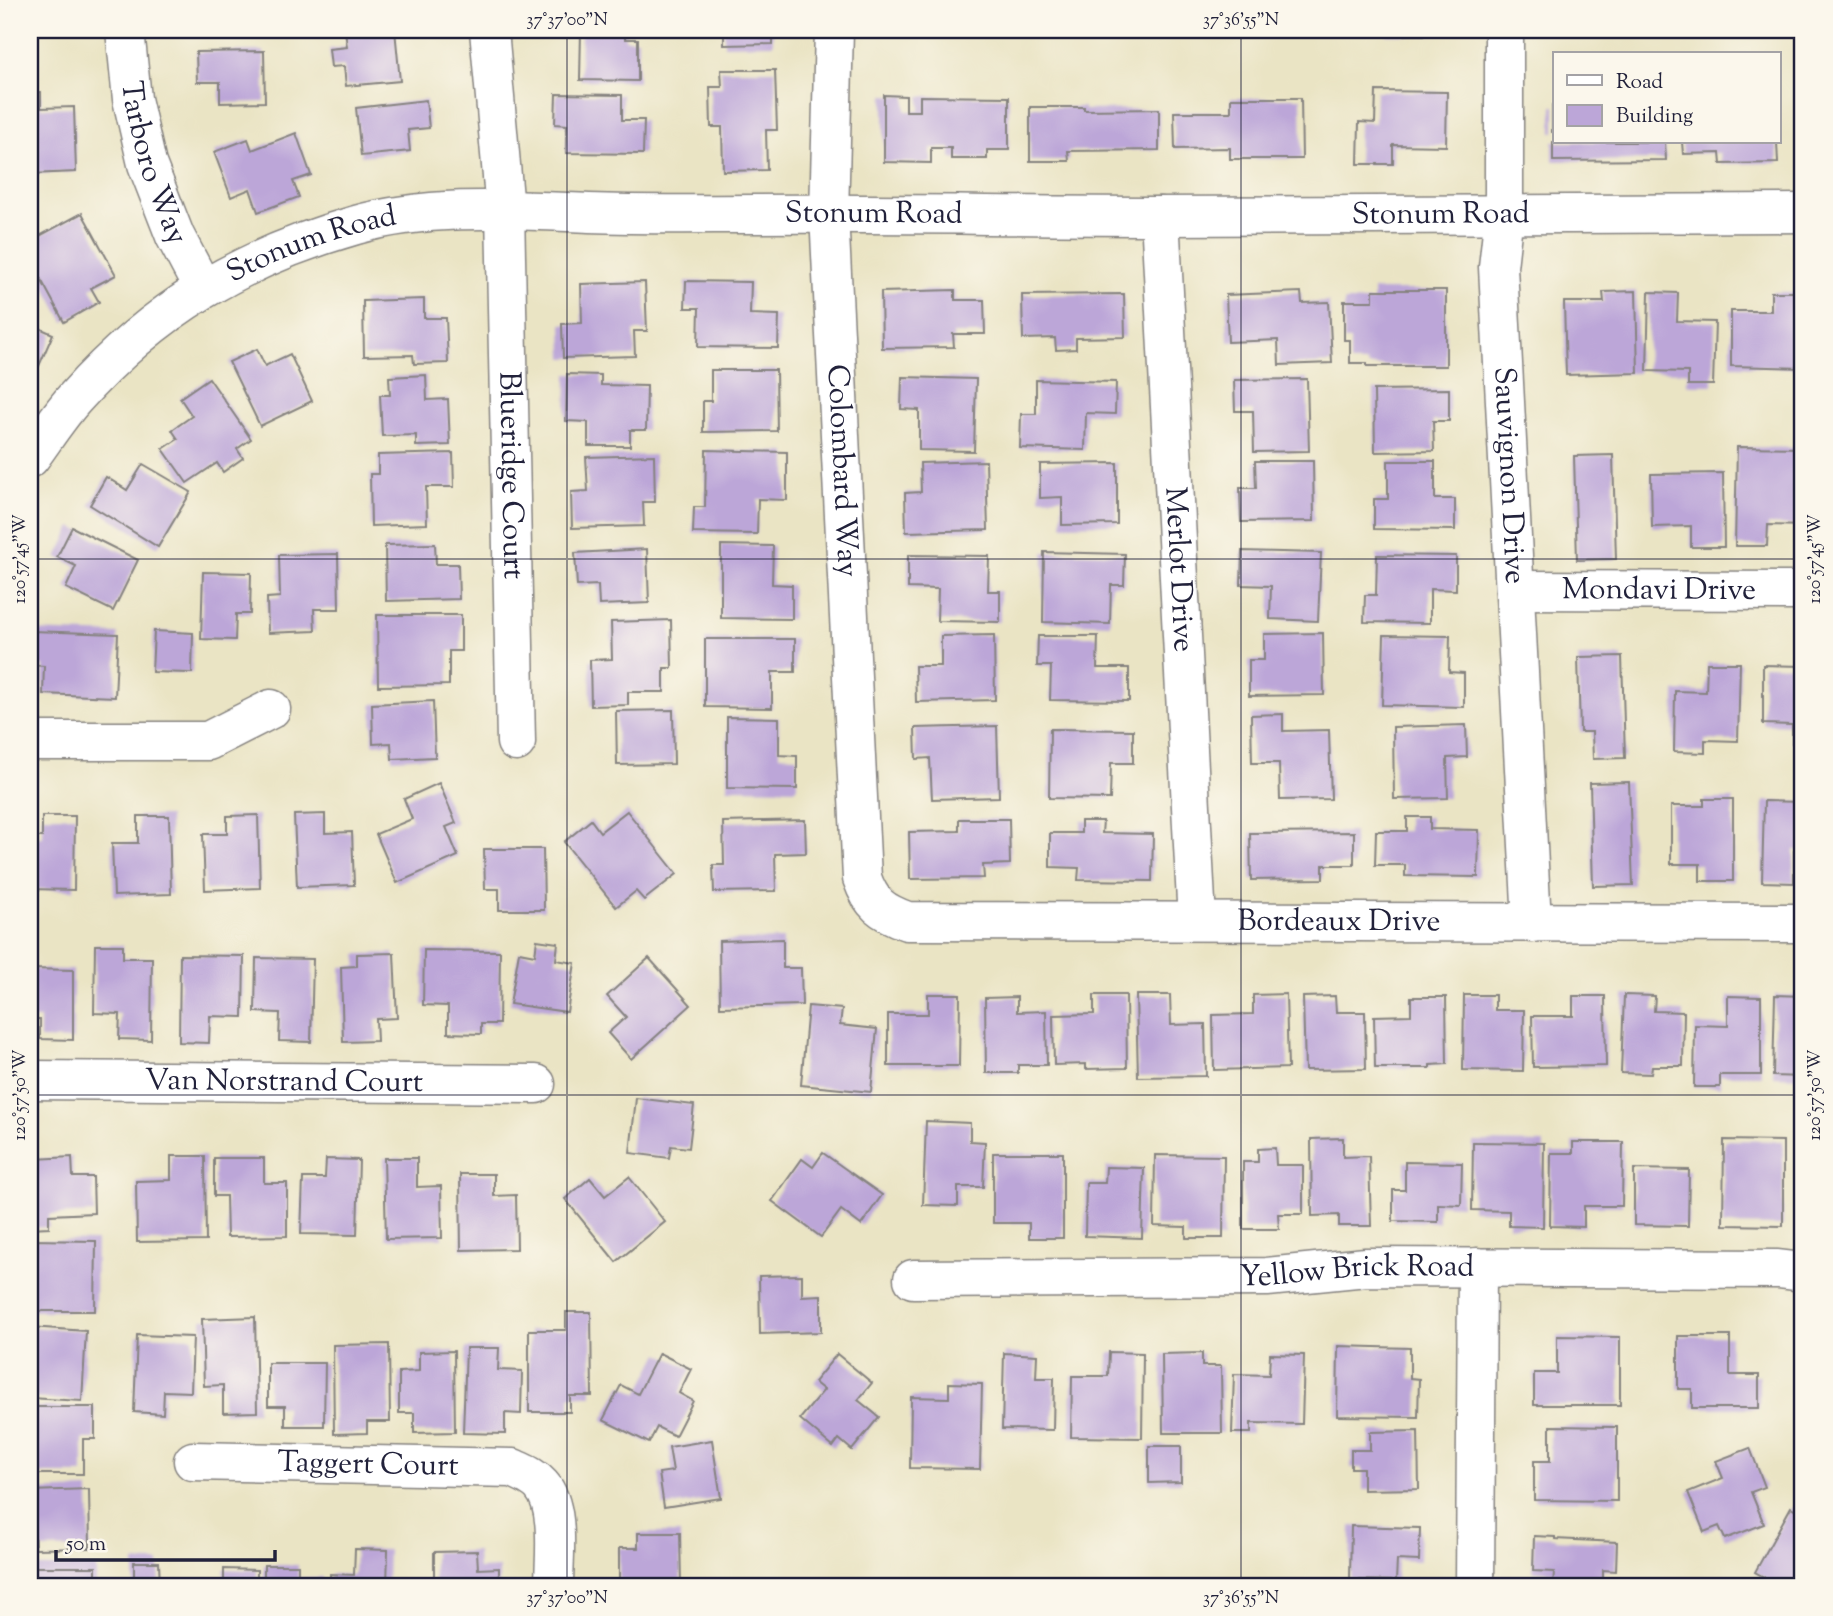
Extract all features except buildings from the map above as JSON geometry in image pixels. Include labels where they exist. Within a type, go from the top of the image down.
[{"type":"street","name":"Tarboro Way","points":[[125,30],[132,99],[147,164],[175,236],[203,289]]},
{"type":"street","name":"Blueridge Court","points":[[489,30],[506,210],[516,742]]},
{"type":"street","name":"Colombard Way","points":[[834,30],[829,214],[862,878],[877,907]]},
{"type":"street","name":"Sauvignon Drive","points":[[1504,30],[1504,213],[1498,267],[1532,923]]},
{"type":"street","name":"Stonum Road","points":[[30,458],[71,403],[109,362],[152,324],[203,289],[247,265],[300,243],[363,223],[418,214],[465,210],[648,215],[1160,216],[1803,212]]},
{"type":"street","name":"Merlot Drive","points":[[1160,216],[1197,921]]},
{"type":"street","name":"Mondavi Drive","points":[[1515,590],[1803,591]]},
{"type":"street","points":[[30,741],[208,741],[271,709]]},
{"type":"street","name":"Bordeaux Drive","points":[[877,907],[889,915],[907,921],[1803,923]]},
{"type":"street","name":"Van Norstrand Court","points":[[30,1080],[536,1084]]},
{"type":"street","name":"Yellow Brick Road","points":[[913,1279],[1266,1277],[1366,1267],[1778,1269],[1803,1272]]},
{"type":"street","points":[[1475,1586],[1477,1267]]},
{"type":"street","name":"Taggert Court","points":[[193,1461],[513,1468],[540,1483],[554,1512],[554,1586]]}]
